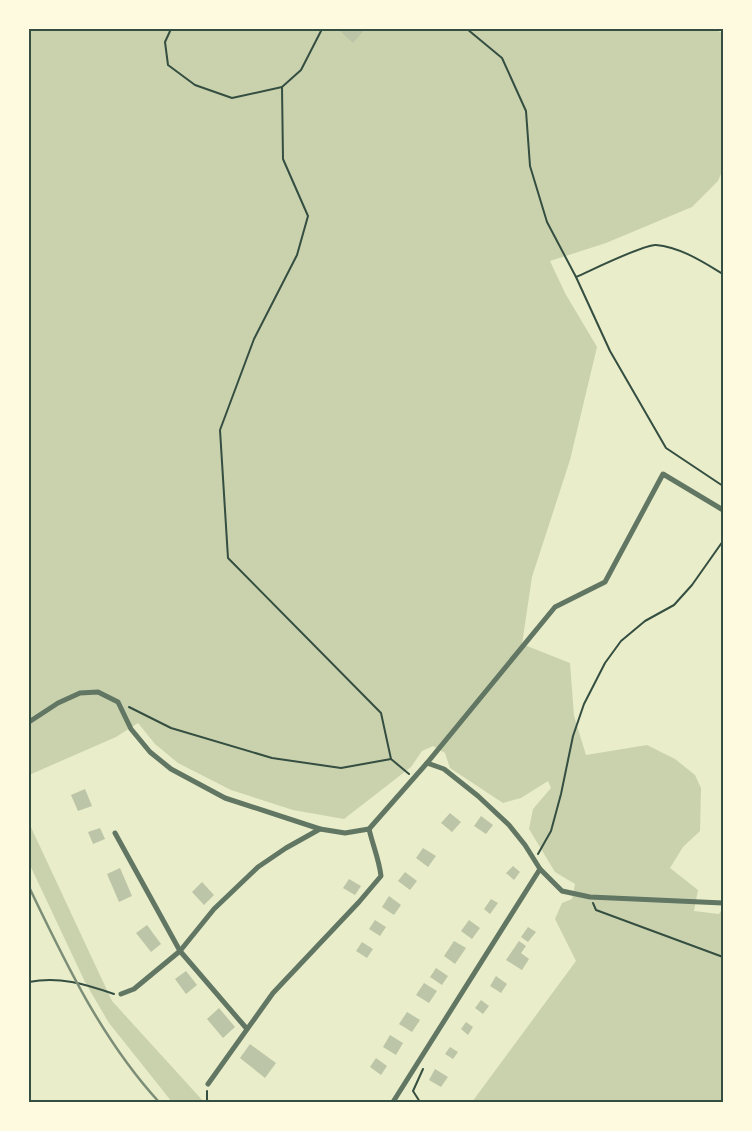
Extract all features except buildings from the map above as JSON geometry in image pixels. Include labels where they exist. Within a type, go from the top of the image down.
[{"type":"street","points":[[29,722],[42,712],[80,693],[98,692],[118,702],[131,729],[150,752],[171,769],[225,798],[320,830],[345,833],[370,829],[556,607],[605,582],[663,474],[723,510]]},
{"type":"street","points":[[427,763],[444,768],[510,825],[540,869],[562,891],[590,897],[723,903]]},
{"type":"street","points":[[208,1084],[273,993],[381,876],[379,858],[373,845],[370,829]]},
{"type":"street","points":[[122,994],[134,989],[180,951],[214,909],[258,866],[286,848],[320,830]]},
{"type":"street","points":[[115,833],[180,951],[247,1029]]},
{"type":"street","points":[[392,1102],[540,869]]},
{"type":"path","points":[[171,29],[164,42],[168,65],[195,86],[232,98],[282,87],[300,70],[322,29]]},
{"type":"path","points":[[467,29],[502,58],[526,111],[530,166],[546,222],[576,277],[610,351],[666,448],[723,486]]},
{"type":"path","points":[[282,87],[284,159],[308,216],[297,254],[254,339],[220,430],[228,558],[381,713],[391,759],[414,778]]},
{"type":"path","points":[[576,277],[654,244],[690,254],[723,274]]},
{"type":"path","points":[[535,860],[551,831],[573,736],[584,704],[604,663],[621,641],[645,621],[674,605],[692,584],[723,541]]},
{"type":"path","points":[[118,702],[171,728],[272,758],[341,768],[391,759]]},
{"type":"path","points":[[590,897],[596,910],[723,956]]},
{"type":"path","points":[[29,982],[46,979],[77,983],[101,988],[113,994],[122,994]]},
{"type":"path","points":[[420,1102],[413,1091],[424,1067],[421,1056]]},
{"type":"path","points":[[208,1084],[207,1100],[209,1102]]},
{"type":"green space","points":[[29,29],[712,29],[723,33],[723,169],[718,181],[692,207],[606,243],[550,261],[565,293],[597,347],[570,460],[532,577],[522,644],[570,663],[574,716],[586,755],[647,745],[675,759],[695,775],[701,788],[700,831],[683,847],[670,868],[698,890],[694,911],[719,914],[723,908],[723,1102],[472,1102],[576,961],[555,919],[562,903],[572,899],[575,884],[555,872],[529,829],[533,809],[551,788],[548,781],[521,798],[503,803],[450,768],[445,753],[433,746],[422,751],[411,767],[344,819],[293,810],[231,790],[178,763],[155,744],[138,723],[116,737],[29,775]]},
{"type":"green space","points":[[29,823],[112,1001],[204,1102],[172,1102],[109,1023],[85,982],[29,863]]},
{"type":"railway","points":[[29,887],[56,944],[102,1027],[159,1102]]}]
